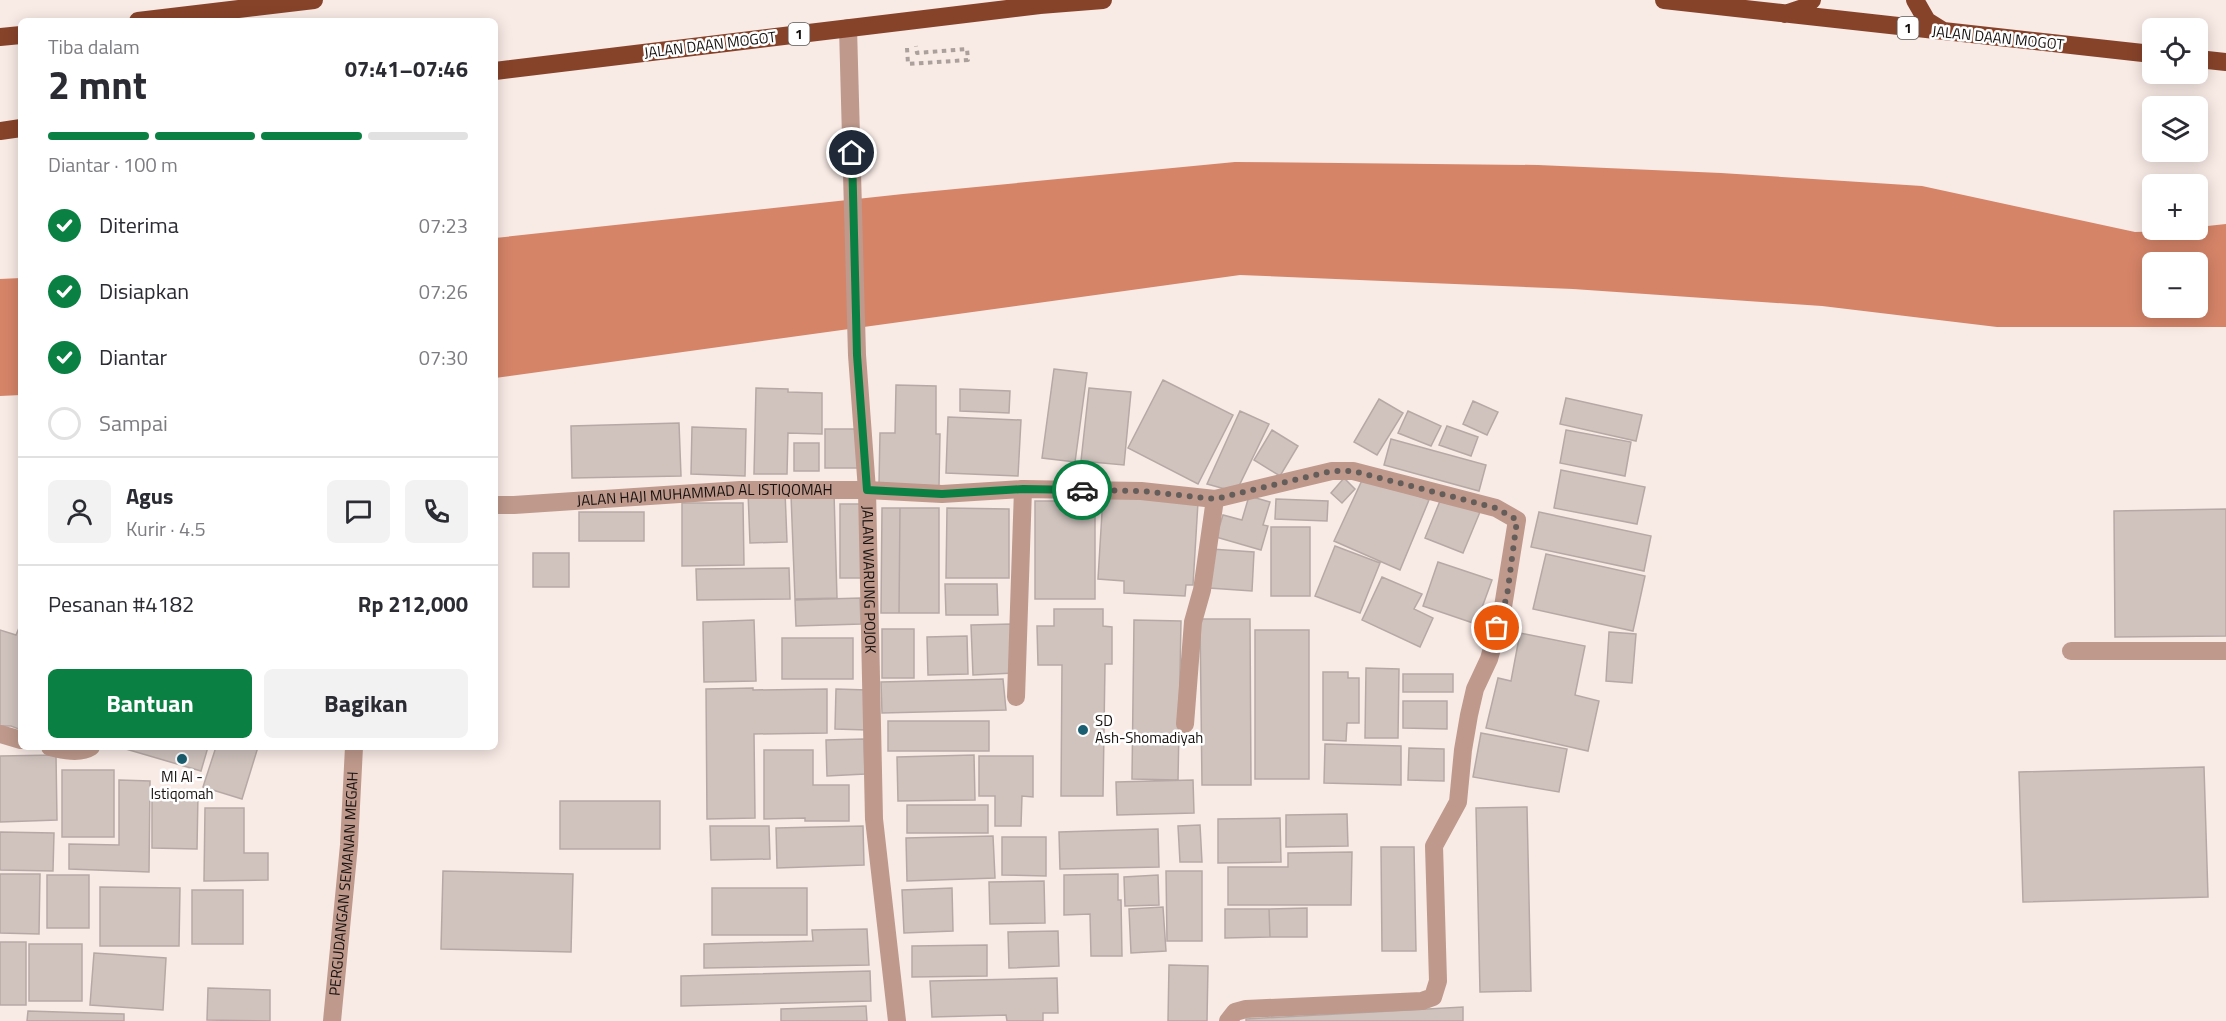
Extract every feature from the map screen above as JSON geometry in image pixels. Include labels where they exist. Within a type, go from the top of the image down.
[{"type":"highway","points":[[163,18],[314,0]]},
{"type":"highway","name":"JALAN DAAN MOGOT","points":[[498,71],[1103,0]]},
{"type":"highway","name":"JALAN DAAN MOGOT","points":[[1664,0],[2142,53]]},
{"type":"highway","points":[[1783,14],[1803,8],[1812,0]]},
{"type":"highway","points":[[1915,0],[1926,21],[1945,32]]},
{"type":"highway","points":[[0,37],[18,35]]},
{"type":"highway","points":[[2208,60],[2226,62]]},
{"type":"highway","points":[[0,131],[18,129]]},
{"type":"street","name":"JALAN WARUNG POJOK","points":[[848,28],[857,355],[867,490],[874,819],[897,1021]]},
{"type":"street","name":"JALAN HAJI MUHAMMAD AL ISTIQOMAH","points":[[498,505],[740,490],[867,490],[942,494],[1023,489],[1141,491],[1215,499],[1332,471],[1353,471],[1496,508],[1517,520],[1503,613],[1489,658],[1475,689],[1466,732],[1458,802],[1434,846],[1438,981],[1434,997],[1422,1001],[1246,1009],[1235,1012],[1228,1021]]},
{"type":"street","points":[[1016,697],[1023,489]]},
{"type":"street","points":[[1185,724],[1193,622],[1202,590],[1215,499]]},
{"type":"street","points":[[2071,651],[2226,651]]},
{"type":"street","points":[[0,734],[18,739]]},
{"type":"street","points":[[62,750],[86,750]]},
{"type":"street","name":"PERGUDANGAN SEMANAN MEGAH","points":[[332,1021],[349,845],[354,750]]},
{"type":"path","points":[[908,64],[968,60],[967,50],[917,53]]},
{"type":"shaded area","points":[[1235,162],[1538,165],[1721,173],[1922,186],[2142,232],[2142,240],[2208,240],[2208,226],[2226,224],[2226,327],[1997,327],[1822,306],[1573,289],[1240,275],[498,378],[498,238],[903,194]]},
{"type":"shaded area","points":[[18,278],[18,395],[0,396],[0,279]]},
{"type":"building","points":[[1054,369],[1087,373],[1075,462],[1042,458]]},
{"type":"building","points":[[1163,380],[1233,415],[1198,484],[1128,448]]},
{"type":"building","points":[[896,385],[936,386],[936,434],[940,434],[939,486],[879,484],[880,433],[895,433]]},
{"type":"building","points":[[756,388],[822,393],[822,434],[788,433],[787,474],[754,474]]},
{"type":"building","points":[[1089,388],[1131,392],[1124,465],[1081,461]]},
{"type":"building","points":[[960,389],[1010,391],[1009,413],[960,411]]},
{"type":"building","points":[[1566,398],[1642,415],[1636,441],[1560,424]]},
{"type":"building","points":[[1379,399],[1403,413],[1377,455],[1354,442]]},
{"type":"building","points":[[1473,401],[1498,412],[1487,435],[1463,424]]},
{"type":"building","points":[[1240,411],[1269,424],[1236,492],[1207,484]]},
{"type":"building","points":[[1408,411],[1441,426],[1431,446],[1398,433]]},
{"type":"building","points":[[948,417],[1021,420],[1018,476],[946,473]]},
{"type":"building","points":[[679,423],[681,476],[572,478],[571,426]]},
{"type":"building","points":[[1447,426],[1478,437],[1471,456],[1439,445]]},
{"type":"building","points":[[692,427],[746,429],[745,476],[691,474]]},
{"type":"building","points":[[825,429],[860,429],[860,468],[825,468]]},
{"type":"building","points":[[1272,430],[1298,446],[1280,476],[1254,460]]},
{"type":"building","points":[[1566,430],[1631,442],[1625,476],[1560,463]]},
{"type":"building","points":[[1391,439],[1486,465],[1479,491],[1384,465]]},
{"type":"building","points":[[794,443],[819,443],[819,471],[794,471]]},
{"type":"building","points":[[1561,470],[1645,487],[1637,524],[1554,508]]},
{"type":"building","points":[[1364,476],[1429,500],[1400,570],[1334,541]]},
{"type":"building","points":[[1344,478],[1355,489],[1342,503],[1331,493]]},
{"type":"building","points":[[785,491],[787,542],[750,543],[748,492]]},
{"type":"building","points":[[834,493],[837,598],[795,599],[791,495]]},
{"type":"building","points":[[1103,496],[1198,502],[1193,585],[1186,585],[1185,596],[1124,593],[1124,581],[1098,579]]},
{"type":"building","points":[[1249,496],[1270,502],[1263,525],[1268,526],[1261,550],[1216,537],[1223,515],[1242,520]]},
{"type":"building","points":[[1442,496],[1480,512],[1463,553],[1425,538]]},
{"type":"building","points":[[1276,499],[1328,501],[1327,521],[1275,519]]},
{"type":"building","points":[[1035,501],[1095,501],[1095,599],[1035,599]]},
{"type":"building","points":[[682,503],[743,503],[744,565],[682,566]]},
{"type":"building","points":[[840,504],[864,504],[864,578],[840,578]]},
{"type":"building","points":[[882,508],[900,508],[899,613],[881,613]]},
{"type":"building","points":[[900,508],[939,508],[939,613],[899,613]]},
{"type":"building","points":[[947,508],[1009,509],[1009,578],[946,578]]},
{"type":"building","points":[[2226,509],[2226,636],[2115,637],[2114,511]]},
{"type":"building","points":[[579,512],[644,512],[644,541],[579,541]]},
{"type":"building","points":[[1539,512],[1651,536],[1644,571],[1531,547]]},
{"type":"building","points":[[1271,527],[1310,527],[1310,596],[1271,596]]},
{"type":"building","points":[[1335,546],[1380,563],[1360,613],[1315,596]]},
{"type":"building","points":[[1211,549],[1254,552],[1252,591],[1209,588]]},
{"type":"building","points":[[533,553],[569,553],[569,587],[533,587]]},
{"type":"building","points":[[1546,554],[1645,576],[1633,631],[1533,609]]},
{"type":"building","points":[[1438,562],[1492,580],[1476,624],[1423,606]]},
{"type":"building","points":[[789,568],[790,599],[697,600],[696,569]]},
{"type":"building","points":[[1382,577],[1422,594],[1414,609],[1433,618],[1420,647],[1362,620]]},
{"type":"building","points":[[945,584],[997,584],[998,615],[946,615]]},
{"type":"building","points":[[860,598],[861,624],[796,626],[795,600]]},
{"type":"building","name":"SD Ash-Shomadiyah","points":[[1054,609],[1103,609],[1103,626],[1112,627],[1112,664],[1105,664],[1103,796],[1061,796],[1062,665],[1038,665],[1037,626],[1054,626]]},
{"type":"building","points":[[1200,619],[1250,619],[1251,785],[1202,785]]},
{"type":"building","points":[[754,620],[756,681],[704,682],[703,622]]},
{"type":"building","points":[[1134,620],[1181,621],[1178,780],[1132,779]]},
{"type":"building","points":[[1012,624],[1014,673],[973,675],[971,625]]},
{"type":"building","points":[[882,629],[914,629],[914,678],[882,678]]},
{"type":"building","points":[[0,630],[16,635],[18,630],[18,729],[0,726]]},
{"type":"building","points":[[1255,630],[1309,630],[1309,779],[1255,779]]},
{"type":"building","points":[[1609,632],[1636,634],[1632,683],[1606,681]]},
{"type":"building","points":[[1520,633],[1585,646],[1575,695],[1599,701],[1588,751],[1486,728],[1498,678],[1511,681]]},
{"type":"building","points":[[967,636],[968,674],[928,675],[927,637]]},
{"type":"building","points":[[782,638],[853,638],[853,679],[782,679]]},
{"type":"building","points":[[1366,668],[1399,669],[1398,738],[1365,738]]},
{"type":"building","points":[[1323,672],[1348,672],[1348,678],[1359,678],[1359,723],[1347,723],[1346,741],[1323,740]]},
{"type":"building","points":[[1403,674],[1453,674],[1453,692],[1403,692]]},
{"type":"building","points":[[1003,679],[1006,710],[882,713],[881,682]]},
{"type":"building","points":[[753,688],[753,690],[827,689],[827,733],[754,734],[755,818],[707,819],[706,689]]},
{"type":"building","points":[[836,689],[867,690],[867,730],[835,729]]},
{"type":"building","points":[[1403,701],[1447,701],[1447,729],[1403,728]]},
{"type":"building","points":[[888,721],[989,721],[989,751],[888,751]]},
{"type":"building","points":[[1481,733],[1567,749],[1559,792],[1473,777]]},
{"type":"building","points":[[864,739],[865,774],[827,776],[826,740]]},
{"type":"building","points":[[1325,744],[1401,746],[1401,785],[1324,783]]},
{"type":"building","points":[[1409,748],[1444,749],[1444,781],[1408,780]]},
{"type":"building","name":"MI Al - Istiqomah","points":[[129,750],[207,750],[201,771]]},
{"type":"building","points":[[215,750],[257,750],[242,799],[203,787]]},
{"type":"building","points":[[764,750],[813,750],[813,785],[849,785],[849,821],[805,821],[805,818],[764,819]]},
{"type":"building","points":[[56,755],[57,820],[0,822],[0,756]]},
{"type":"building","points":[[974,755],[975,800],[898,801],[897,757]]},
{"type":"building","points":[[979,756],[1033,756],[1033,797],[1022,796],[1021,826],[995,826],[995,796],[979,796]]},
{"type":"building","points":[[2204,767],[2208,897],[2023,902],[2019,772]]},
{"type":"building","points":[[62,770],[114,770],[114,837],[62,837]]},
{"type":"building","points":[[119,780],[150,781],[149,872],[69,869],[69,844],[119,845]]},
{"type":"building","points":[[1193,780],[1194,813],[1117,815],[1116,782]]},
{"type":"building","points":[[152,793],[198,794],[197,849],[152,848]]},
{"type":"building","points":[[560,801],[660,801],[660,849],[560,849]]},
{"type":"building","points":[[907,805],[988,805],[988,833],[907,833]]},
{"type":"building","points":[[1527,807],[1531,991],[1480,992],[1476,808]]},
{"type":"building","points":[[205,808],[244,808],[244,853],[268,853],[268,880],[204,881]]},
{"type":"building","points":[[1347,814],[1348,846],[1286,847],[1286,815]]},
{"type":"building","points":[[1280,818],[1281,862],[1218,863],[1218,819]]},
{"type":"building","points":[[1200,825],[1202,862],[1180,862],[1178,826]]},
{"type":"building","points":[[710,826],[769,826],[770,859],[711,860]]},
{"type":"building","points":[[863,826],[864,865],[777,868],[776,828]]},
{"type":"building","points":[[1158,829],[1159,867],[1060,869],[1059,832]]},
{"type":"building","points":[[0,832],[54,833],[53,871],[0,870]]},
{"type":"building","points":[[993,836],[995,878],[907,881],[906,838]]},
{"type":"building","points":[[1002,837],[1046,837],[1046,876],[1002,875]]},
{"type":"building","points":[[1381,847],[1414,847],[1416,951],[1382,951]]},
{"type":"building","points":[[1352,852],[1351,905],[1228,905],[1228,867],[1288,867],[1288,853]]},
{"type":"building","points":[[443,871],[573,874],[571,952],[441,949]]},
{"type":"building","points":[[1166,871],[1202,871],[1202,941],[1167,941]]},
{"type":"building","points":[[0,874],[40,874],[39,934],[0,933]]},
{"type":"building","points":[[1118,874],[1122,956],[1091,956],[1090,914],[1064,915],[1064,875]]},
{"type":"building","points":[[47,875],[89,875],[89,928],[47,928]]},
{"type":"building","points":[[1158,875],[1159,905],[1125,906],[1124,877]]},
{"type":"building","points":[[1044,881],[1045,923],[990,924],[989,882]]},
{"type":"building","points":[[100,887],[180,888],[179,946],[100,946]]},
{"type":"building","points":[[712,888],[807,888],[807,935],[712,935]]},
{"type":"building","points":[[952,888],[953,931],[904,933],[902,890]]},
{"type":"building","points":[[192,890],[243,890],[243,944],[192,944]]},
{"type":"building","points":[[1163,907],[1166,951],[1131,953],[1129,909]]},
{"type":"building","points":[[1307,908],[1307,937],[1270,937],[1269,909]]},
{"type":"building","points":[[1225,909],[1269,909],[1270,937],[1225,938]]},
{"type":"building","points":[[867,929],[869,965],[704,968],[704,944],[813,941],[812,930]]},
{"type":"building","points":[[1058,931],[1059,966],[1009,968],[1008,932]]},
{"type":"building","points":[[0,942],[26,942],[26,1005],[0,1005]]},
{"type":"building","points":[[29,944],[82,944],[82,1001],[29,1001]]},
{"type":"building","points":[[987,945],[987,976],[912,977],[912,946]]},
{"type":"building","points":[[94,953],[166,958],[163,1010],[90,1005]]},
{"type":"building","points":[[1169,965],[1208,966],[1207,1021],[1168,1021]]},
{"type":"building","points":[[870,971],[871,1001],[681,1006],[681,976]]},
{"type":"building","points":[[1057,978],[1058,1013],[1043,1013],[1043,1021],[1007,1021],[1006,1015],[932,1017],[930,981]]},
{"type":"building","points":[[208,988],[270,990],[270,1021],[207,1020]]},
{"type":"building","points":[[866,1006],[867,1021],[781,1021],[781,1009]]},
{"type":"building","points":[[1463,1007],[1463,1021],[1246,1021],[1246,1019]]},
{"type":"building","points":[[28,1011],[124,1014],[124,1021],[27,1021]]},
{"type":"way so far","points":[[1082,490],[1141,491],[1215,499],[1332,471],[1353,471],[1496,508],[1517,520],[1507,596],[1497,628]]},
{"type":"place","name":"SD Ash-Shomadiyah","points":[[1083,730]]},
{"type":"place","name":"MI Al - Istiqomah","points":[[182,759]]},
{"type":"route","points":[[852,153],[857,355],[867,490],[942,494],[1023,489],[1082,490]]}]
